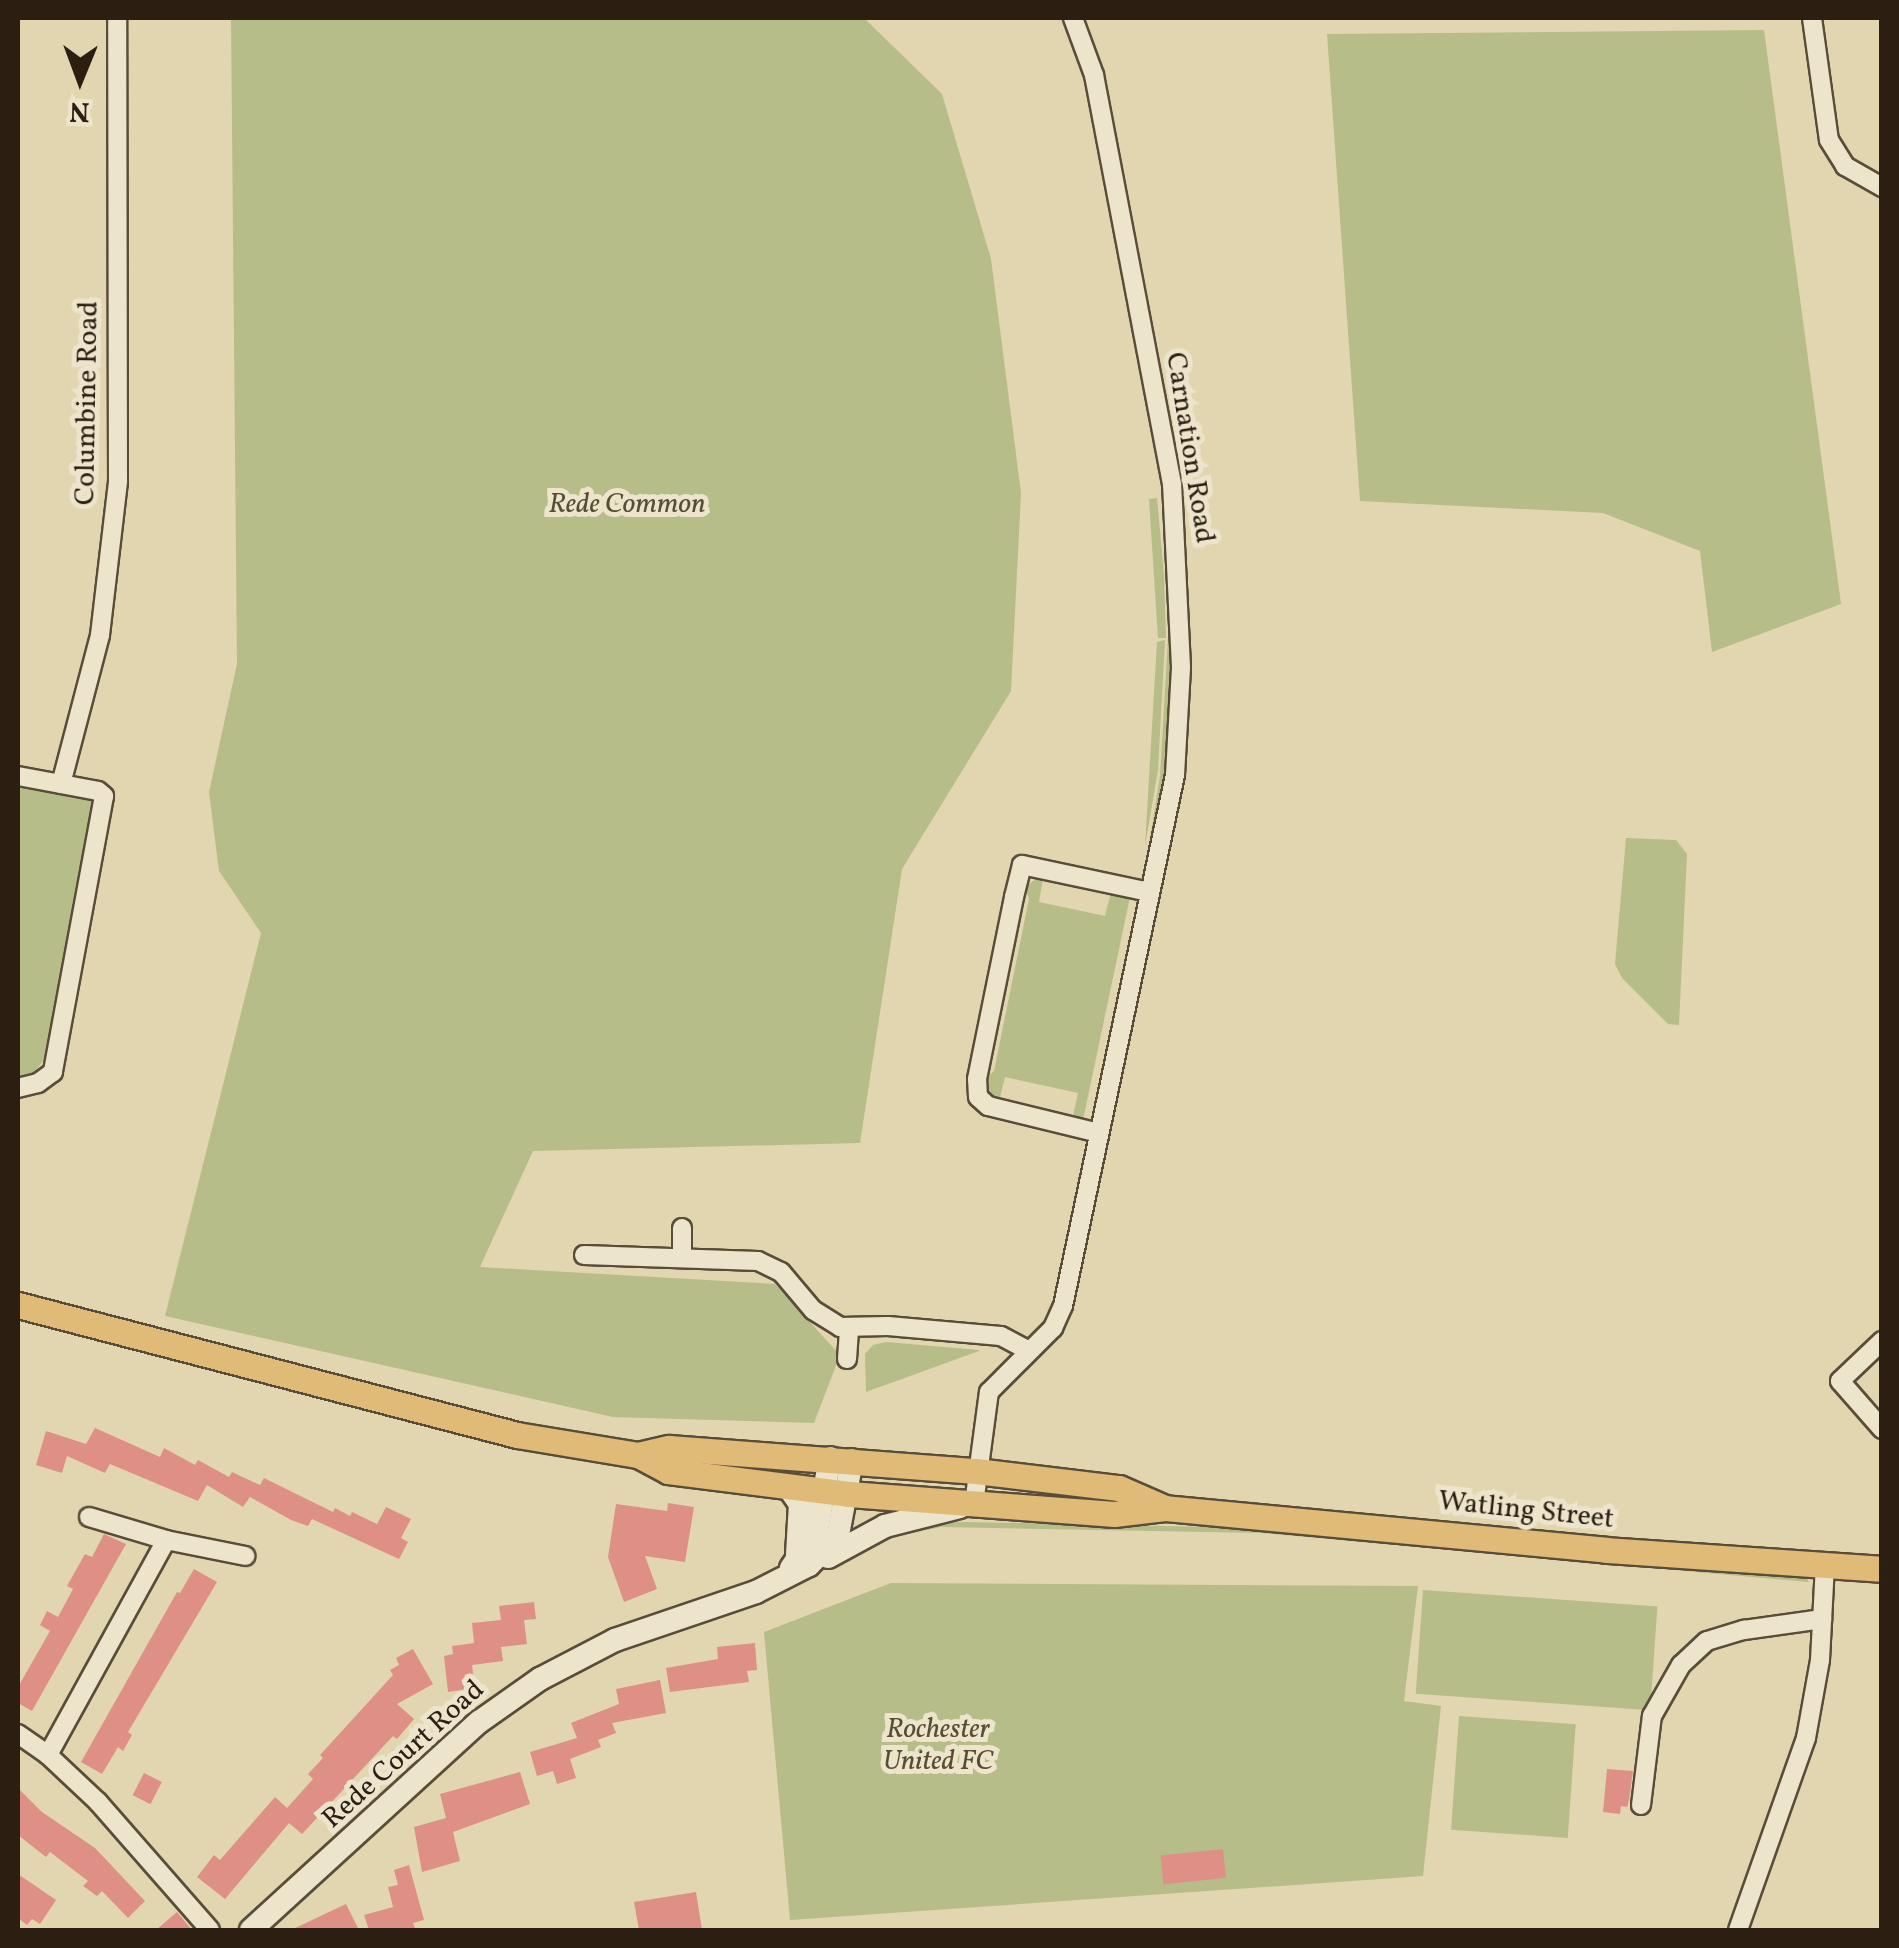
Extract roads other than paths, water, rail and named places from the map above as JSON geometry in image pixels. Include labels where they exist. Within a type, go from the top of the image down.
[{"type":"main road","points":[[18,1304],[517,1434],[638,1454]]},
{"type":"main road","name":"Watling Street","points":[[638,1454],[669,1448],[976,1471],[1119,1488],[1165,1508]]},
{"type":"main road","name":"Watling Street","points":[[638,1454],[668,1471],[838,1493],[1114,1514],[1165,1508],[1882,1569]]},
{"type":"main road","name":"Rede Court Road","points":[[252,1930],[479,1722],[540,1678],[614,1640],[779,1583],[838,1535],[841,1459]]},
{"type":"main road","points":[[788,1487],[800,1504],[798,1567]]},
{"type":"main road","points":[[798,1567],[884,1526],[974,1504]]},
{"type":"street","name":"Columbine Road","points":[[61,784],[100,635],[118,482],[117,18]]},
{"type":"street","name":"Carnation Road","points":[[974,1504],[988,1392],[1055,1326],[1061,1313],[1176,757],[1181,667],[1173,494],[1094,75],[1073,18]]},
{"type":"street","points":[[1812,18],[1829,140],[1845,166],[1882,187]]},
{"type":"street","points":[[18,776],[102,792],[102,819],[53,1072],[38,1083],[18,1088]]},
{"type":"street","points":[[1100,1133],[988,1106],[978,1098],[977,1078],[1018,862],[1149,892]]},
{"type":"street","points":[[682,1228],[682,1258]]},
{"type":"street","points":[[584,1254],[766,1264],[782,1272],[822,1317],[849,1329],[874,1327],[1001,1336],[1029,1351]]},
{"type":"street","points":[[847,1359],[849,1329]]},
{"type":"street","points":[[1882,1341],[1840,1381],[1882,1429]]},
{"type":"street","points":[[88,1517],[166,1540],[246,1556]]},
{"type":"street","points":[[48,1754],[166,1540]]},
{"type":"street","points":[[1738,1930],[1803,1750],[1819,1668],[1824,1565]]},
{"type":"street","points":[[1641,1805],[1652,1716],[1681,1665],[1706,1641],[1744,1630],[1822,1619]]},
{"type":"street","points":[[18,1734],[48,1754],[158,1866],[210,1930]]},
{"type":"park label","name":"Rede Common","points":[[627,505]]},
{"type":"park label","name":"Rochester United FC","points":[[938,1746]]}]
